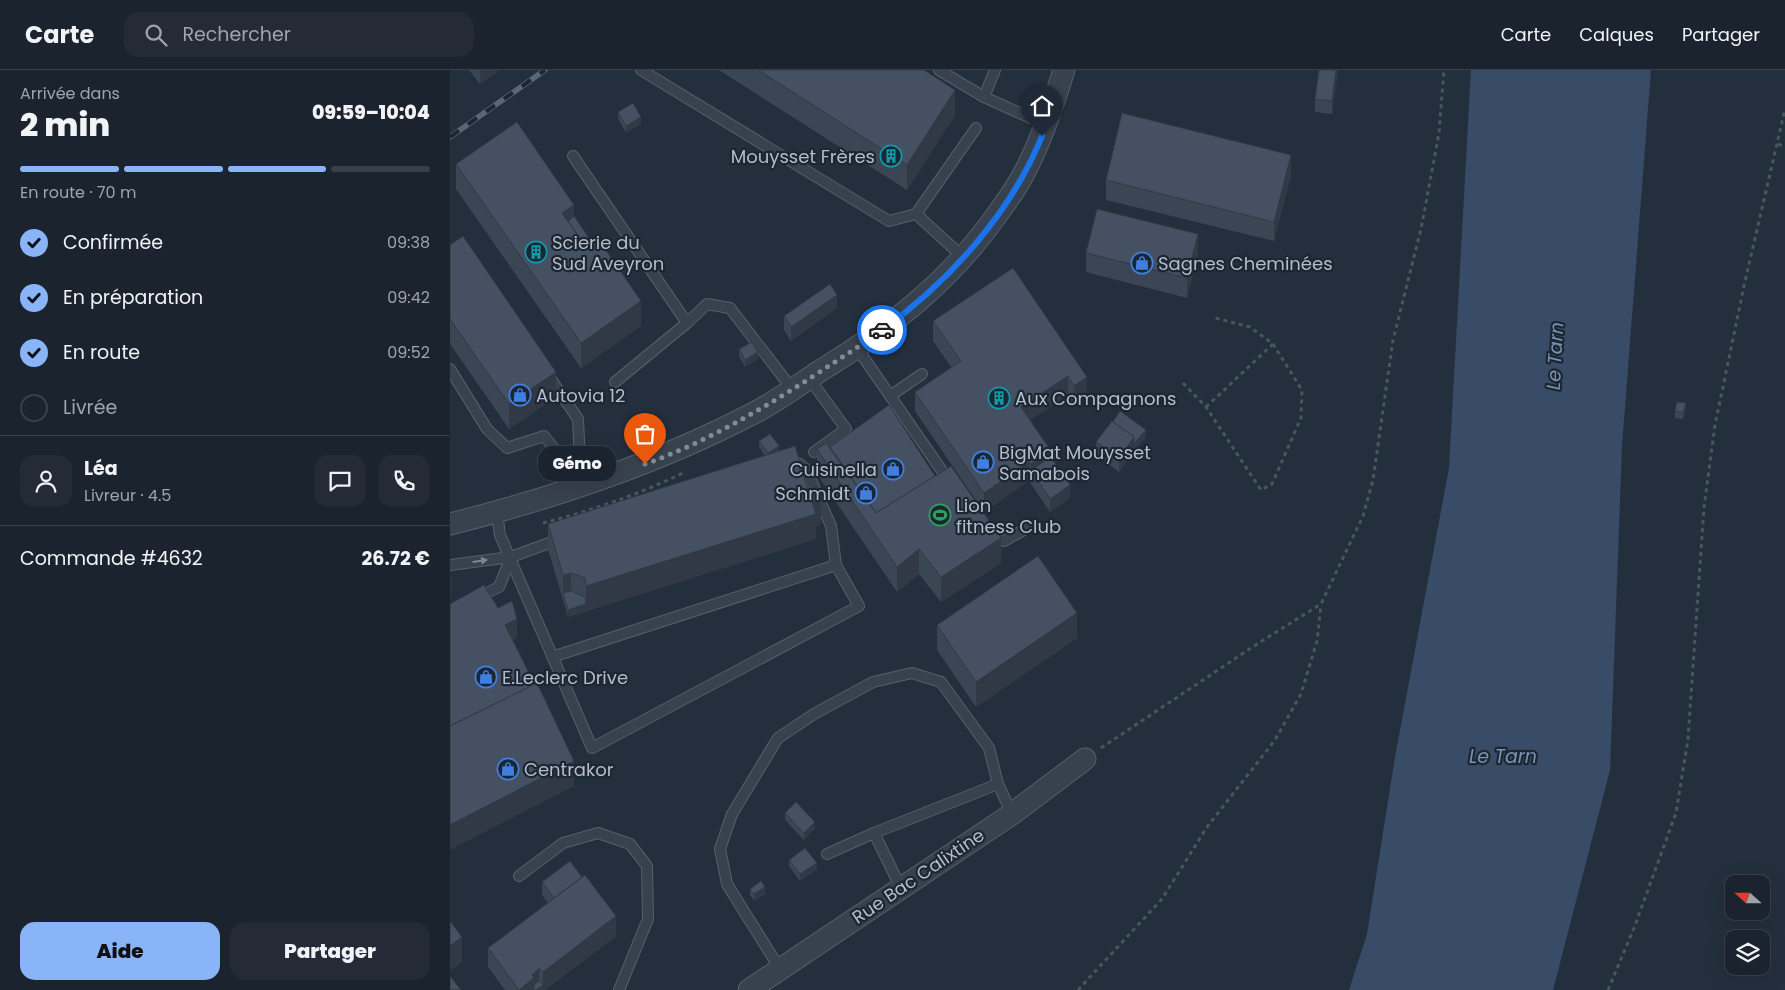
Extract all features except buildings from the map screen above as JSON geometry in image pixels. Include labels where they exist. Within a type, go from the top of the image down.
[{"type":"street","points":[[450,524],[536,502],[661,458],[754,413],[857,348],[906,313],[964,258],[1022,177],[1046,126],[1064,70]]},
{"type":"street","name":"Rue Bac Calixtine","points":[[749,990],[1012,814],[1085,759]]},
{"type":"lane","points":[[641,70],[889,221],[916,214],[976,128]]},
{"type":"lane","points":[[939,70],[984,97],[1046,126]]},
{"type":"lane","points":[[984,97],[996,70]]},
{"type":"lane","points":[[573,156],[687,323]]},
{"type":"lane","points":[[916,214],[964,258]]},
{"type":"lane","points":[[615,382],[687,323],[706,304],[730,308],[846,429],[814,452]]},
{"type":"lane","points":[[857,348],[953,486]]},
{"type":"lane","points":[[450,369],[488,429],[507,448],[544,436],[581,486]]},
{"type":"lane","points":[[545,371],[578,420],[581,486]]},
{"type":"lane","points":[[890,396],[922,374]]},
{"type":"lane","points":[[496,512],[500,535],[592,748],[859,606],[836,565],[831,526],[806,469],[798,463],[779,465]]},
{"type":"lane","points":[[984,530],[989,538],[1004,541],[1031,526]]},
{"type":"lane","points":[[450,565],[511,557],[566,536]]},
{"type":"lane","points":[[466,604],[499,587],[511,557]]},
{"type":"lane","points":[[552,657],[836,565]]},
{"type":"lane","points":[[780,969],[727,884],[720,849],[732,814],[778,738],[814,714],[873,682],[912,672],[941,682],[989,748],[998,784],[1012,814]]},
{"type":"lane","points":[[827,854],[874,833],[998,784]]},
{"type":"lane","points":[[874,833],[901,888]]},
{"type":"lane","points":[[519,876],[563,843],[598,834],[630,844],[647,866],[648,919],[619,990]]},
{"type":"path","points":[[1078,990],[1162,899],[1208,827],[1275,740],[1301,694],[1317,641],[1321,604],[1363,516],[1373,480],[1393,340],[1421,229],[1439,133],[1444,70]]},
{"type":"path","points":[[1608,990],[1634,928],[1676,813],[1688,739],[1704,507],[1715,425],[1744,286],[1785,109]]},
{"type":"path","points":[[1778,144],[1785,147]]},
{"type":"path","points":[[1183,383],[1206,407],[1261,490],[1272,484],[1301,418],[1302,390],[1273,344],[1250,327],[1216,318]]},
{"type":"path","points":[[1206,407],[1273,344]]},
{"type":"path","points":[[1085,759],[1254,646],[1321,604]]},
{"type":"water","name":"Le Tarn","points":[[1471,70],[1651,70],[1622,446],[1610,770],[1553,990],[1349,990],[1367,934],[1395,757],[1449,468]]},
{"type":"railway","points":[[450,137],[545,70]]},
{"type":"way so far","points":[[645,464],[754,413],[793,390],[882,330]]},
{"type":"place","name":"Mouysset Frères","points":[[891,156]]},
{"type":"place","name":"Scierie du Sud Aveyron","points":[[536,252]]},
{"type":"place","name":"Sagnes Cheminées","points":[[1142,263]]},
{"type":"place","name":"Autovia 12","points":[[520,395]]},
{"type":"place","name":"Aux Compagnons","points":[[999,398]]},
{"type":"place","name":"BigMat Mouysset Samabois","points":[[983,462]]},
{"type":"place","name":"Gémo","points":[[645,464]]},
{"type":"place","name":"Cuisinella","points":[[893,469]]},
{"type":"place","name":"Schmidt","points":[[866,493]]},
{"type":"place","name":"Lion fitness Club","points":[[940,515]]},
{"type":"place","name":"E.Leclerc Drive","points":[[486,677]]},
{"type":"place","name":"Centrakor","points":[[508,769]]},
{"type":"route","points":[[882,330],[906,313],[940,282],[974,246],[1022,177],[1042,136]]}]
